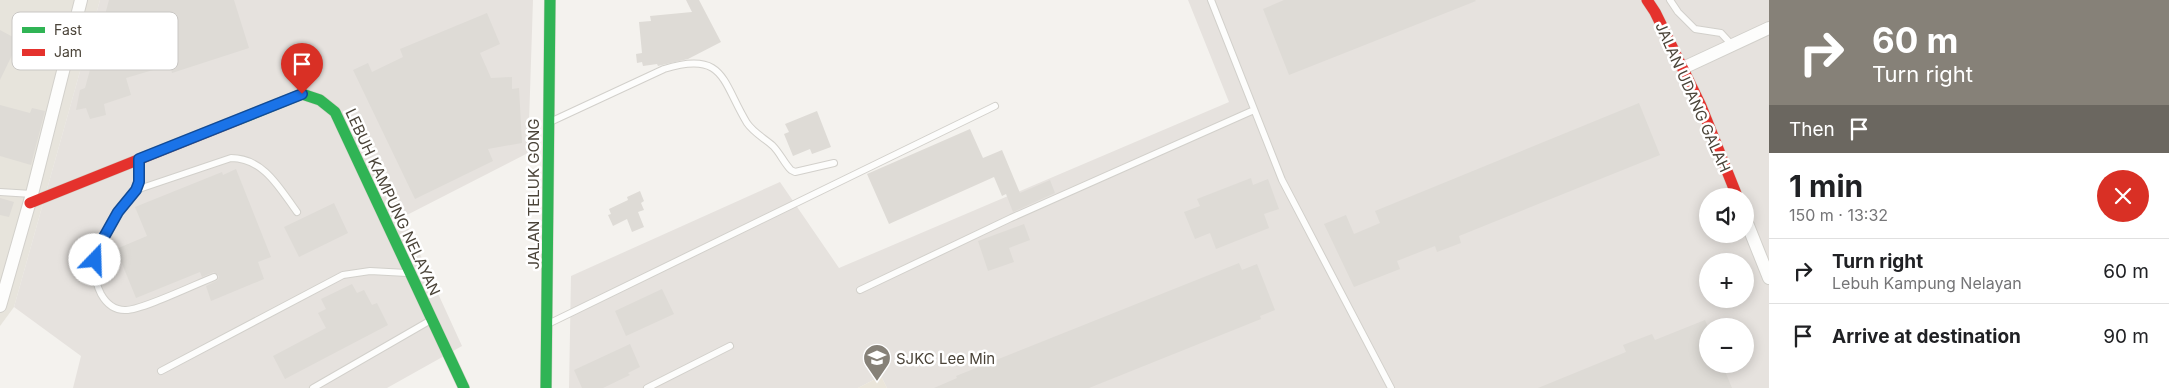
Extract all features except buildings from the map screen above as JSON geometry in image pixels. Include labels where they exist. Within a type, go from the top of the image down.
[{"type":"street","name":"JALAN TELUK GONG","points":[[546,388],[550,0]]},
{"type":"street","name":"JALAN UDANG GALAH","points":[[1647,0],[1701,106],[1733,188]]},
{"type":"street","points":[[1683,68],[1769,28]]},
{"type":"street","points":[[0,306],[31,199],[63,70]]},
{"type":"street","name":"LEBUH KAMPUNG NELAYAN","points":[[31,199],[139,159],[302,94],[316,96],[335,112],[464,388]]},
{"type":"street","points":[[1754,240],[1769,278]]},
{"type":"lane","points":[[1211,0],[1254,110],[1295,206],[1391,388]]},
{"type":"lane","points":[[1670,0],[1690,26],[1702,31],[1721,33],[1732,45]]},
{"type":"lane","points":[[548,122],[664,69],[683,64],[700,63],[710,66],[723,78],[751,128],[773,146],[791,170],[795,172],[834,163]]},
{"type":"lane","points":[[547,325],[995,106]]},
{"type":"lane","points":[[860,290],[1011,218],[1254,110]]},
{"type":"lane","points":[[136,190],[231,158],[239,158],[258,165],[267,173],[297,212]]},
{"type":"lane","points":[[139,159],[139,182],[136,190],[118,212],[97,249],[95,272],[100,292],[106,302],[116,309],[126,310],[144,306],[214,276]]},
{"type":"lane","points":[[0,192],[31,199]]},
{"type":"lane","points":[[161,371],[343,275],[370,270],[410,273]]},
{"type":"lane","points":[[313,388],[432,319]]},
{"type":"lane","points":[[647,388],[730,346]]},
{"type":"shaded area","points":[[0,0],[100,0],[97,12],[12,12],[12,70],[80,70],[14,307],[0,326]]},
{"type":"shaded area","points":[[100,0],[533,0],[528,153],[403,217],[462,346],[387,388],[73,388],[81,356],[14,307],[80,70],[178,70],[178,12],[97,12]]},
{"type":"shaded area","points":[[1188,0],[1769,0],[1769,388],[887,388],[881,376],[858,388],[569,388],[571,276],[780,182],[839,268],[1229,102]]},
{"type":"shaded area","name":"SJKC Lee Min","points":[[881,376],[887,388],[858,388]]},
{"type":"traffic: fast","points":[[546,388],[550,0]]},
{"type":"traffic: fast","points":[[240,119],[302,94],[320,100],[335,112],[464,388]]},
{"type":"traffic: jam","points":[[1647,0],[1655,12],[1701,106],[1734,188]]},
{"type":"traffic: jam","points":[[30,203],[240,119]]},
{"type":"place","name":"SJKC Lee Min","points":[[877,382]]},
{"type":"route","points":[[95,260],[97,249],[118,212],[136,190],[139,182],[139,159],[302,94]]}]
